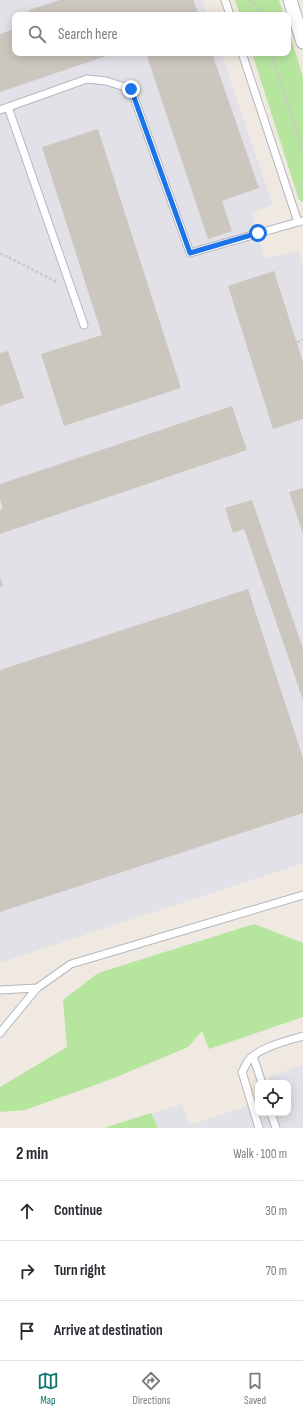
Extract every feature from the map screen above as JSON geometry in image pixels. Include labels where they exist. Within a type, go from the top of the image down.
[{"type":"street","points":[[290,0],[300,26],[303,42]]},
{"type":"lane","points":[[225,0],[229,12]]},
{"type":"lane","points":[[0,110],[87,79],[106,81],[131,89],[190,253],[300,222],[243,56]]},
{"type":"lane","points":[[8,107],[84,325]]},
{"type":"lane","points":[[0,1033],[37,988],[71,964],[303,895]]},
{"type":"lane","points":[[0,990],[37,988]]},
{"type":"lane","points":[[259,1128],[242,1072],[251,1059],[269,1047],[303,1036]]},
{"type":"lane","points":[[251,1059],[261,1080]]},
{"type":"lane","points":[[273,1116],[276,1128]]},
{"type":"path","points":[[250,0],[256,6],[258,12]]},
{"type":"path","points":[[272,56],[303,152]]},
{"type":"path","points":[[0,252],[71,290]]},
{"type":"path","points":[[296,342],[303,340]]},
{"type":"shaded area","points":[[0,0],[203,0],[207,12],[12,12],[12,56],[222,56],[273,205],[252,213],[265,259],[298,250],[303,267],[303,863],[0,963]]},
{"type":"shaded area","points":[[303,1065],[303,1128],[104,1128],[182,1104],[190,1125],[255,1103],[255,1116],[291,1116],[291,1080],[270,1080],[269,1077]]},
{"type":"green space","points":[[235,0],[279,0],[283,12],[239,12]]},
{"type":"green space","points":[[291,39],[303,77],[303,202],[299,200],[253,56],[291,56]]},
{"type":"green space","points":[[254,924],[303,943],[303,1017],[209,1049],[202,1031],[188,1047],[109,1080],[25,1110],[0,1112],[0,1087],[67,1047],[63,1000],[98,973]]},
{"type":"green space","points":[[151,1113],[158,1128],[104,1128]]},
{"type":"building","points":[[60,0],[193,0],[198,12],[29,12],[29,10]]},
{"type":"building","points":[[12,30],[12,56],[106,56],[0,92],[0,34]]},
{"type":"building","points":[[147,56],[213,56],[259,188],[222,201],[232,231],[208,239]]},
{"type":"building","points":[[98,129],[181,388],[64,426],[41,354],[102,335],[42,147]]},
{"type":"building","points":[[274,271],[303,362],[303,419],[273,429],[228,286]]},
{"type":"building","points":[[8,351],[24,398],[0,406],[0,353]]},
{"type":"building","points":[[232,406],[247,450],[0,534],[0,510],[3,509],[0,499],[0,484]]},
{"type":"building","points":[[303,488],[303,534],[289,492]]},
{"type":"building","points":[[252,500],[303,649],[303,700],[244,529],[233,533],[225,508]]},
{"type":"building","points":[[0,577],[3,586],[0,587]]},
{"type":"building","points":[[248,589],[303,758],[303,813],[0,912],[0,670]]},
{"type":"route","points":[[131,89],[190,253],[258,233]]}]
